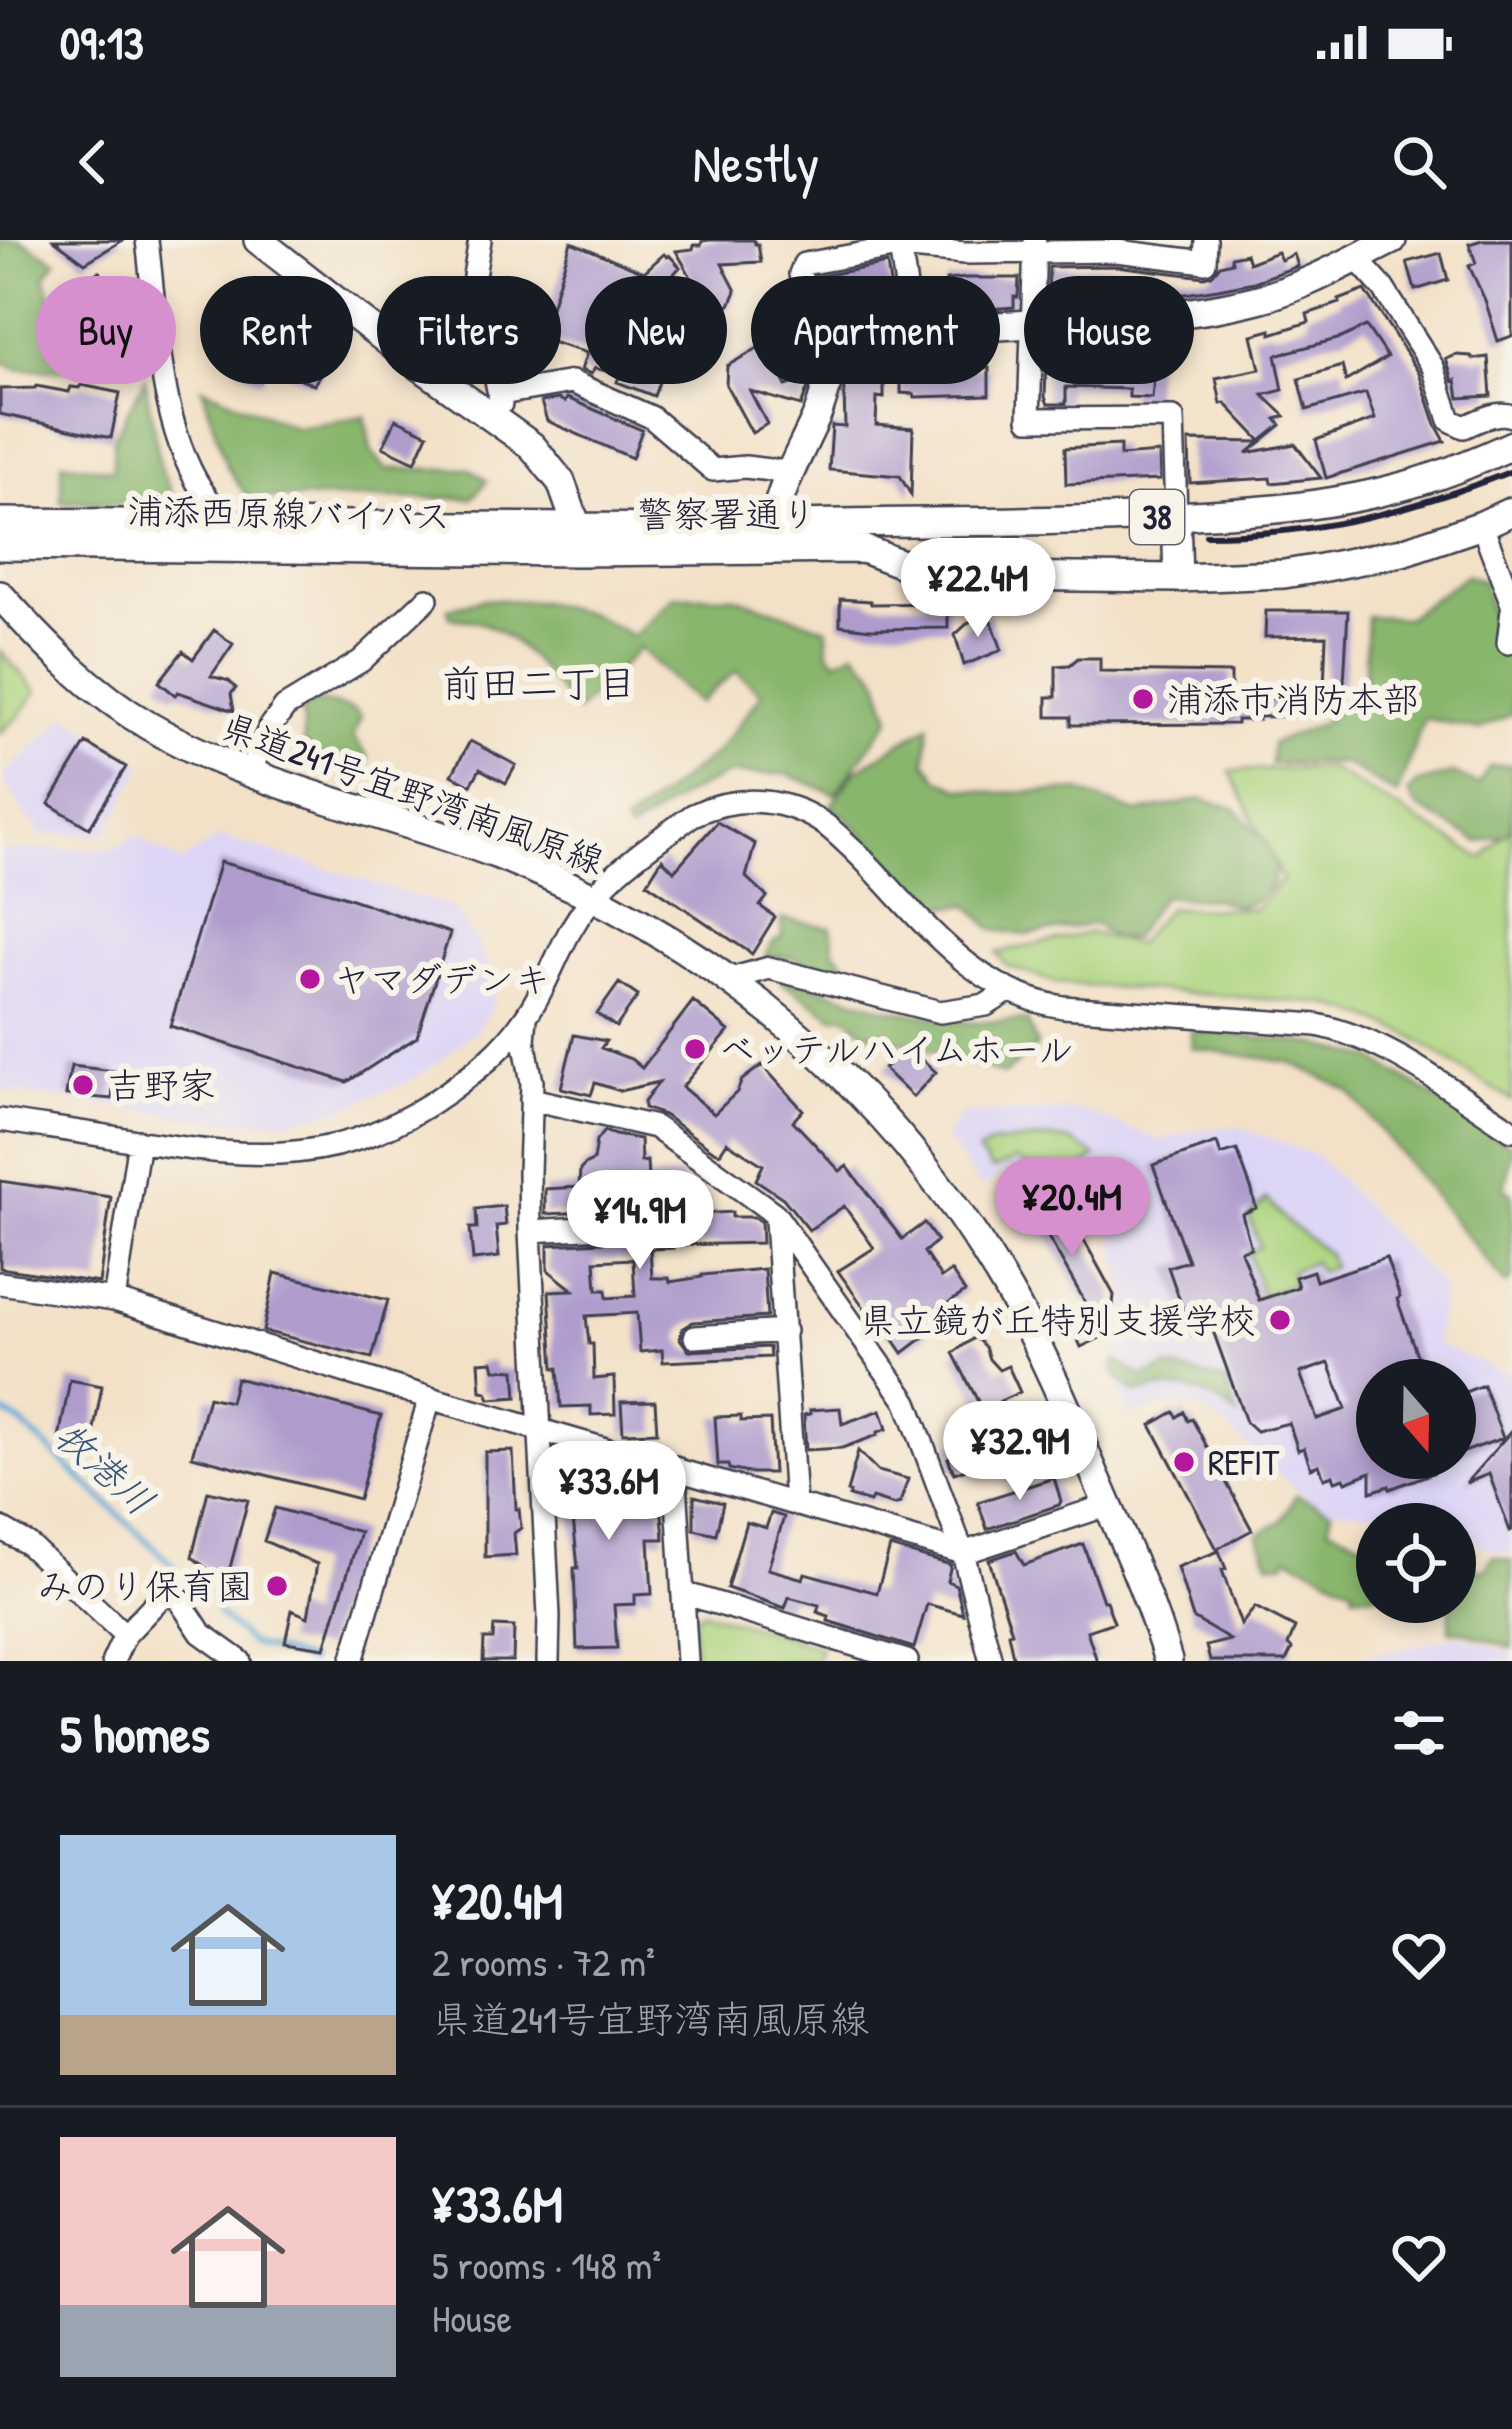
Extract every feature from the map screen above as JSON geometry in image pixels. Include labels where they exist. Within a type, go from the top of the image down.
[{"type":"main road","points":[[258,240],[416,364],[499,407],[548,464],[568,499],[578,540]]},
{"type":"main road","points":[[1194,310],[1259,298],[1307,281],[1392,240]]},
{"type":"main road","points":[[774,523],[788,472],[830,384]]},
{"type":"main road","name":"警察署通り","points":[[578,540],[774,523],[1064,521],[1290,508],[1398,488],[1457,470],[1512,445]]},
{"type":"main road","name":"警察署通り","points":[[578,540],[863,549],[918,570],[969,576],[1178,578],[1284,574],[1402,552],[1512,511]]},
{"type":"main road","points":[[1175,516],[1178,578]]},
{"type":"main road","name":"浦添西原線バイパス","points":[[0,523],[33,534],[578,540]]},
{"type":"main road","name":"浦添西原線バイパス","points":[[0,546],[33,534]]},
{"type":"main road","name":"県道241号宜野湾南風原線","points":[[0,595],[78,676],[180,743],[250,772],[467,844],[593,896],[730,979],[809,1043],[865,1097],[923,1166],[998,1272],[1035,1340],[1108,1505],[1168,1661]]},
{"type":"street","points":[[147,240],[173,429],[191,473],[209,500]]},
{"type":"street","points":[[480,240],[474,276],[499,407],[572,382],[651,417],[713,470],[745,466],[788,472]]},
{"type":"street","points":[[801,276],[803,264],[899,244],[965,253],[1035,247],[1118,251],[1205,262],[1206,240]]},
{"type":"street","points":[[899,244],[904,276]]},
{"type":"street","points":[[1356,258],[1383,288],[1433,367],[1450,420],[1464,427],[1492,416],[1512,416]]},
{"type":"street","points":[[1030,384],[1029,419],[1173,418],[1175,516]]},
{"type":"street","points":[[1482,525],[1512,607],[1508,643]]},
{"type":"street","points":[[250,772],[269,729],[285,707],[361,662],[427,599]]},
{"type":"street","points":[[0,1120],[232,1154],[272,1155],[355,1141],[392,1126],[427,1107],[502,1047],[526,1018],[568,935],[614,872],[693,815],[748,801],[785,805],[814,817],[840,837],[962,961],[1007,992],[1063,1007],[1335,1028],[1384,1048],[1512,1130]]},
{"type":"street","points":[[730,979],[769,968],[940,1012],[986,1005],[1007,992]]},
{"type":"street","points":[[526,1018],[548,1661]]},
{"type":"street","points":[[480,1067],[506,1061],[513,1064],[526,1077],[531,1099]]},
{"type":"street","points":[[531,1099],[655,1127],[775,1214],[907,1402],[964,1553],[991,1661]]},
{"type":"street","points":[[114,1300],[139,1141]]},
{"type":"street","points":[[775,1214],[795,1503]]},
{"type":"street","points":[[530,1231],[637,1226]]},
{"type":"street","points":[[0,1283],[114,1300],[430,1398],[964,1553],[1108,1505]]},
{"type":"street","points":[[695,1337],[784,1331]]},
{"type":"street","points":[[352,1661],[430,1398]]},
{"type":"street","points":[[675,1467],[686,1661]]},
{"type":"street","points":[[0,1528],[28,1544],[125,1635]]},
{"type":"street","points":[[683,1593],[907,1661]]},
{"type":"street","points":[[113,1661],[125,1635],[161,1596],[177,1597],[201,1633],[240,1661]]},
{"type":"shaded area","points":[[67,715],[144,765],[105,835],[34,834],[39,828],[27,818],[2,777]]},
{"type":"shaded area","points":[[133,835],[181,862],[220,837],[449,906],[461,917],[491,972],[495,991],[490,1012],[440,1061],[408,1082],[343,1109],[285,1121],[222,1122],[0,1090],[0,851],[113,848]]},
{"type":"shaded area","name":"県立鏡が丘特別支援学校","points":[[1079,1110],[1160,1140],[1236,1126],[1317,1156],[1443,1288],[1435,1344],[1472,1359],[1356,1359],[1356,1479],[1476,1479],[1476,1361],[1512,1375],[1512,1555],[1476,1542],[1476,1503],[1356,1503],[1356,1511],[1329,1508],[1299,1492],[1201,1411],[1183,1406],[1157,1408],[1131,1417],[1111,1366],[1126,1295],[1098,1171],[1062,1195],[1015,1168],[981,1188],[944,1137],[961,1114]]},
{"type":"shaded area","points":[[1459,1635],[1512,1653],[1512,1661],[1348,1661]]},
{"type":"green space","points":[[0,240],[21,240],[56,261],[45,276],[36,276],[36,369],[16,369],[0,360]]},
{"type":"green space","points":[[146,384],[160,467],[176,504],[61,502],[62,462],[113,470],[114,437]]},
{"type":"green space","points":[[202,387],[296,428],[365,416],[371,451],[386,469],[471,469],[487,481],[472,498],[248,498],[227,467]]},
{"type":"green space","points":[[1466,575],[1484,581],[1493,630],[1512,650],[1512,714],[1479,730],[1424,718],[1397,795],[1344,763],[1271,764],[1272,743],[1319,725],[1364,688],[1367,616],[1406,618]]},
{"type":"green space","points":[[674,596],[733,596],[827,628],[828,651],[836,660],[855,651],[877,675],[891,717],[835,794],[787,774],[729,774],[684,795],[629,832],[624,825],[716,753],[762,694],[736,671],[698,703],[639,648],[576,712],[508,637],[479,622],[450,617],[448,608],[483,599],[542,602],[590,614],[633,636]]},
{"type":"green space","points":[[0,651],[37,691],[0,733]]},
{"type":"green space","points":[[320,702],[354,710],[361,717],[353,737],[368,757],[364,775],[317,763],[304,743],[302,708]]},
{"type":"green space","points":[[929,725],[926,762],[938,778],[959,788],[995,793],[1079,791],[1136,813],[1202,799],[1235,808],[1265,841],[1276,866],[1272,885],[1257,900],[1239,906],[1162,896],[1132,938],[1113,938],[1095,924],[1026,935],[992,929],[969,905],[934,907],[845,816],[830,807],[855,771]]},
{"type":"green space","points":[[1512,765],[1512,826],[1507,834],[1479,842],[1417,807],[1408,793],[1416,784],[1454,773],[1478,785],[1490,766]]},
{"type":"green space","points":[[1329,768],[1483,859],[1512,824],[1512,1101],[1406,1033],[1326,1004],[1057,983],[1007,966],[997,953],[1090,933],[1136,944],[1168,908],[1256,909],[1282,880],[1230,771]]},
{"type":"green space","points":[[781,919],[831,927],[834,950],[845,962],[842,974],[791,957],[765,957],[773,942],[782,937]]},
{"type":"green space","points":[[783,977],[885,1008],[969,1023],[1027,1020],[1037,1046],[1004,1075],[865,1032],[845,1015],[834,1017],[782,982]]},
{"type":"green space","points":[[1192,1030],[1315,1044],[1373,1059],[1512,1146],[1504,1188],[1512,1193],[1512,1279],[1506,1285],[1349,1091],[1289,1062],[1192,1048]]},
{"type":"green space","points":[[1050,1138],[1070,1141],[1096,1156],[1062,1185],[1016,1160],[992,1170],[978,1152],[991,1144]]},
{"type":"green space","points":[[1267,1199],[1328,1254],[1332,1266],[1319,1272],[1314,1262],[1290,1271],[1293,1284],[1262,1296],[1248,1252],[1260,1247],[1249,1217]]},
{"type":"green space","points":[[1116,1360],[1143,1378],[1167,1367],[1226,1382],[1237,1415],[1213,1398],[1189,1390],[1136,1393],[1120,1380]]},
{"type":"green space","points":[[1296,1495],[1332,1511],[1328,1527],[1356,1538],[1356,1594],[1353,1588],[1288,1556],[1284,1563],[1269,1562],[1258,1534],[1281,1522]]},
{"type":"green space","points":[[1493,1556],[1512,1561],[1512,1648],[1450,1631],[1450,1623],[1476,1623],[1476,1568],[1484,1571]]},
{"type":"green space","points":[[702,1611],[820,1647],[816,1661],[694,1661],[693,1618]]},
{"type":"building","points":[[54,240],[123,240],[85,263]]},
{"type":"building","points":[[754,240],[758,244],[761,262],[722,264],[736,291],[727,306],[727,276],[690,276],[676,251],[693,249],[702,241]]},
{"type":"building","points":[[1512,240],[1512,336],[1498,341],[1469,266],[1476,263],[1469,244]]},
{"type":"building","points":[[571,242],[644,272],[664,254],[680,267],[672,276],[585,276],[585,352],[561,345],[560,276]]},
{"type":"building","points":[[1277,252],[1281,260],[1294,254],[1298,266],[1254,282],[1194,293],[1194,276],[1049,276],[1049,267],[1116,266],[1204,277],[1232,262],[1231,257],[1246,254],[1249,263]]},
{"type":"building","points":[[1441,253],[1448,280],[1415,290],[1407,262]]},
{"type":"building","points":[[887,264],[889,276],[821,276]]},
{"type":"building","points":[[1000,278],[1019,278],[1014,307],[1000,308]]},
{"type":"building","points":[[1365,290],[1419,373],[1445,441],[1326,478],[1316,440],[1375,419],[1366,393],[1307,410],[1299,379],[1342,366],[1346,381],[1387,357],[1366,326],[1341,338],[1276,355],[1283,390],[1263,395],[1285,416],[1276,419],[1281,425],[1261,441],[1221,404],[1216,378],[1260,369],[1252,335],[1309,322],[1307,314]]},
{"type":"building","points":[[751,352],[751,384],[809,384],[801,406],[750,391],[767,424],[752,433],[726,385],[727,366]]},
{"type":"building","points":[[1488,357],[1491,396],[1459,398],[1446,359]]},
{"type":"building","points":[[622,384],[658,384],[654,396]]},
{"type":"building","points":[[847,384],[884,384],[884,398],[877,397],[876,425],[913,428],[911,495],[900,476],[829,470],[832,426],[845,427]]},
{"type":"building","points":[[901,384],[989,384],[989,395],[915,397],[901,393]]},
{"type":"building","points":[[1045,384],[1153,384],[1152,398],[1129,397],[1129,389],[1066,387],[1066,404],[1048,404]]},
{"type":"building","points":[[81,385],[120,393],[111,438],[0,414],[0,389],[36,386],[69,392]]},
{"type":"building","points":[[567,398],[642,430],[632,458],[547,421],[541,402],[565,402]]},
{"type":"building","points":[[396,419],[428,434],[415,462],[383,447]]},
{"type":"building","points":[[1189,441],[1261,442],[1247,453],[1295,444],[1321,478],[1190,483]]},
{"type":"building","points":[[1120,445],[1120,456],[1159,453],[1160,480],[1066,484],[1065,448]]},
{"type":"building","points":[[840,599],[871,604],[948,603],[948,628],[840,625]]},
{"type":"building","points":[[1266,611],[1348,611],[1344,683],[1339,683],[1339,689],[1324,688],[1326,636],[1265,637]]},
{"type":"building","points":[[989,614],[1002,650],[964,665],[955,635],[969,622]]},
{"type":"building","points":[[214,630],[233,644],[211,676],[236,688],[231,694],[234,711],[178,692],[175,695],[159,682],[183,651],[193,659]]},
{"type":"building","name":"浦添市消防本部","points":[[1078,658],[1100,658],[1100,671],[1231,673],[1231,691],[1239,691],[1239,700],[1304,697],[1305,716],[1259,717],[1237,720],[1237,724],[1071,725],[1071,717],[1047,717],[1047,697],[1056,697],[1056,666],[1070,665]]},
{"type":"building","points":[[470,741],[516,765],[506,783],[480,769],[471,785],[452,775]]},
{"type":"building","points":[[86,743],[126,767],[89,828],[49,804]]},
{"type":"building","points":[[717,822],[755,844],[746,877],[767,897],[760,906],[775,917],[752,954],[647,883],[662,859],[674,871]]},
{"type":"building","name":"ヤマダデンキ","points":[[220,862],[340,895],[450,933],[417,1037],[347,1082],[170,1026]]},
{"type":"building","points":[[619,983],[638,996],[616,1027],[597,1014]]},
{"type":"building","points":[[693,1001],[729,1031],[682,1087],[714,1114],[737,1092],[742,1080],[762,1065],[803,1110],[793,1121],[840,1171],[847,1166],[902,1239],[924,1223],[937,1241],[924,1252],[941,1278],[951,1271],[965,1292],[922,1321],[928,1334],[903,1353],[890,1334],[885,1337],[838,1271],[874,1248],[844,1206],[809,1230],[783,1198],[756,1180],[763,1165],[727,1142],[720,1153],[714,1151],[664,1115],[644,1108],[659,1082],[620,1091],[595,1083],[591,1095],[561,1088],[574,1035],[606,1041],[601,1048],[642,1068]]},
{"type":"building","points":[[907,1046],[936,1072],[913,1097],[884,1069]]},
{"type":"building","points":[[71,1066],[115,1071],[112,1099],[66,1095]]},
{"type":"building","points":[[604,1131],[640,1139],[648,1179],[682,1176],[683,1215],[732,1212],[732,1217],[754,1217],[761,1222],[762,1243],[650,1249],[652,1278],[669,1278],[670,1282],[764,1269],[767,1317],[693,1322],[682,1329],[680,1339],[689,1351],[769,1347],[770,1357],[663,1362],[662,1350],[640,1352],[637,1313],[586,1316],[594,1379],[614,1377],[615,1414],[591,1415],[591,1406],[561,1407],[549,1291],[573,1290],[548,1270],[548,1245],[639,1240],[650,1233],[652,1223],[645,1212],[637,1210],[545,1214],[545,1189],[579,1187],[580,1170],[593,1161],[596,1141]],"holes":[[[633,1259],[635,1296],[607,1298],[606,1290],[597,1290],[595,1261]]]},
{"type":"building","points":[[1217,1143],[1221,1155],[1237,1150],[1252,1191],[1256,1208],[1242,1214],[1251,1248],[1241,1251],[1259,1300],[1298,1287],[1295,1277],[1313,1271],[1316,1281],[1386,1258],[1418,1359],[1356,1359],[1356,1478],[1335,1481],[1333,1475],[1324,1478],[1319,1465],[1311,1468],[1304,1448],[1298,1450],[1289,1423],[1256,1431],[1246,1422],[1212,1328],[1192,1335],[1168,1267],[1188,1261],[1153,1165]],"holes":[[[1329,1363],[1346,1409],[1317,1419],[1300,1373]]]},
{"type":"building","points":[[0,1181],[111,1197],[99,1283],[0,1268]]},
{"type":"building","points":[[1036,1184],[1063,1202],[1114,1295],[1110,1333],[1081,1347],[1072,1326],[1093,1316],[1034,1212],[1021,1219],[1009,1200]]},
{"type":"building","points":[[504,1206],[506,1225],[496,1226],[499,1257],[473,1260],[470,1228],[477,1228],[476,1209]]},
{"type":"building","points":[[275,1273],[388,1300],[372,1358],[263,1331]]},
{"type":"building","points":[[975,1337],[999,1370],[1008,1366],[1020,1392],[985,1415],[953,1353]]},
{"type":"building","points":[[493,1361],[495,1369],[515,1370],[517,1397],[490,1399],[481,1391],[479,1362]]},
{"type":"building","points":[[236,1378],[381,1416],[359,1499],[192,1456],[208,1397],[230,1402]]},
{"type":"building","points":[[70,1380],[102,1386],[91,1445],[59,1438]]},
{"type":"building","points":[[1483,1385],[1503,1438],[1476,1448],[1476,1388]]},
{"type":"building","points":[[655,1401],[657,1432],[623,1433],[621,1402]]},
{"type":"building","points":[[840,1408],[842,1424],[881,1410],[887,1429],[842,1448],[806,1450],[804,1415],[810,1410]]},
{"type":"building","points":[[1174,1412],[1177,1417],[1184,1412],[1188,1421],[1192,1419],[1252,1530],[1217,1549],[1151,1425]]},
{"type":"building","points":[[741,1416],[741,1421],[770,1420],[773,1473],[718,1465],[715,1417]]},
{"type":"building","points":[[989,1430],[999,1457],[954,1473],[949,1445]]},
{"type":"building","points":[[1512,1430],[1512,1530],[1489,1474],[1466,1483],[1476,1479],[1476,1471]]},
{"type":"building","points":[[513,1451],[521,1528],[514,1533],[516,1555],[485,1557],[485,1452]]},
{"type":"building","points":[[858,1451],[878,1471],[908,1479],[900,1503],[849,1496]]},
{"type":"building","points":[[562,1456],[606,1465],[607,1470],[621,1469],[659,1480],[664,1539],[649,1539],[652,1594],[635,1595],[635,1604],[614,1605],[617,1648],[577,1649],[574,1568],[578,1568],[572,1508],[559,1508]]},
{"type":"building","points":[[1054,1478],[1059,1505],[987,1529],[978,1502]]},
{"type":"building","points":[[1371,1479],[1417,1479],[1390,1489],[1371,1492]]},
{"type":"building","points":[[208,1491],[248,1500],[226,1583],[192,1557]]},
{"type":"building","points":[[694,1496],[723,1503],[716,1534],[694,1529]]},
{"type":"building","points":[[275,1508],[360,1532],[325,1648],[285,1642],[292,1610],[308,1617],[317,1564],[264,1541]]},
{"type":"building","points":[[771,1513],[784,1517],[768,1569],[803,1579],[805,1573],[877,1593],[890,1547],[951,1565],[947,1581],[956,1585],[963,1614],[927,1604],[914,1648],[828,1621],[829,1616],[817,1612],[819,1605],[789,1597],[785,1608],[727,1588],[746,1522],[766,1528]]},
{"type":"building","points":[[1083,1544],[1114,1622],[1087,1631],[1097,1661],[1014,1661],[1008,1633],[1012,1632],[989,1560],[1016,1551],[1024,1565]]},
{"type":"building","points":[[1219,1551],[1241,1625],[1255,1607],[1295,1628],[1286,1661],[1210,1661],[1206,1646],[1230,1640],[1193,1618],[1177,1567]]},
{"type":"building","points":[[494,1626],[514,1627],[513,1661],[483,1661],[484,1639],[493,1639]]},
{"type":"waterway","name":"牧港川","points":[[0,1411],[20,1422],[174,1566]]},
{"type":"waterway","name":"牧港川","points":[[217,1613],[251,1644],[310,1661]]},
{"type":"railway","points":[[1206,535],[1325,526],[1436,498],[1512,471]]},
{"type":"place","name":"浦添市消防本部","points":[[1143,699]]},
{"type":"place","name":"ヤマダデンキ","points":[[310,979]]},
{"type":"place","name":"ベッテルハイムホール","points":[[695,1049]]},
{"type":"place","name":"吉野家","points":[[83,1085]]},
{"type":"place","name":"県立鏡が丘特別支援学校","points":[[1280,1320]]},
{"type":"place","name":"REFIT","points":[[1184,1462]]},
{"type":"place","name":"みのり保育園","points":[[277,1586]]},
{"type":"district","name":"前田二丁目","points":[[539,683]]}]
